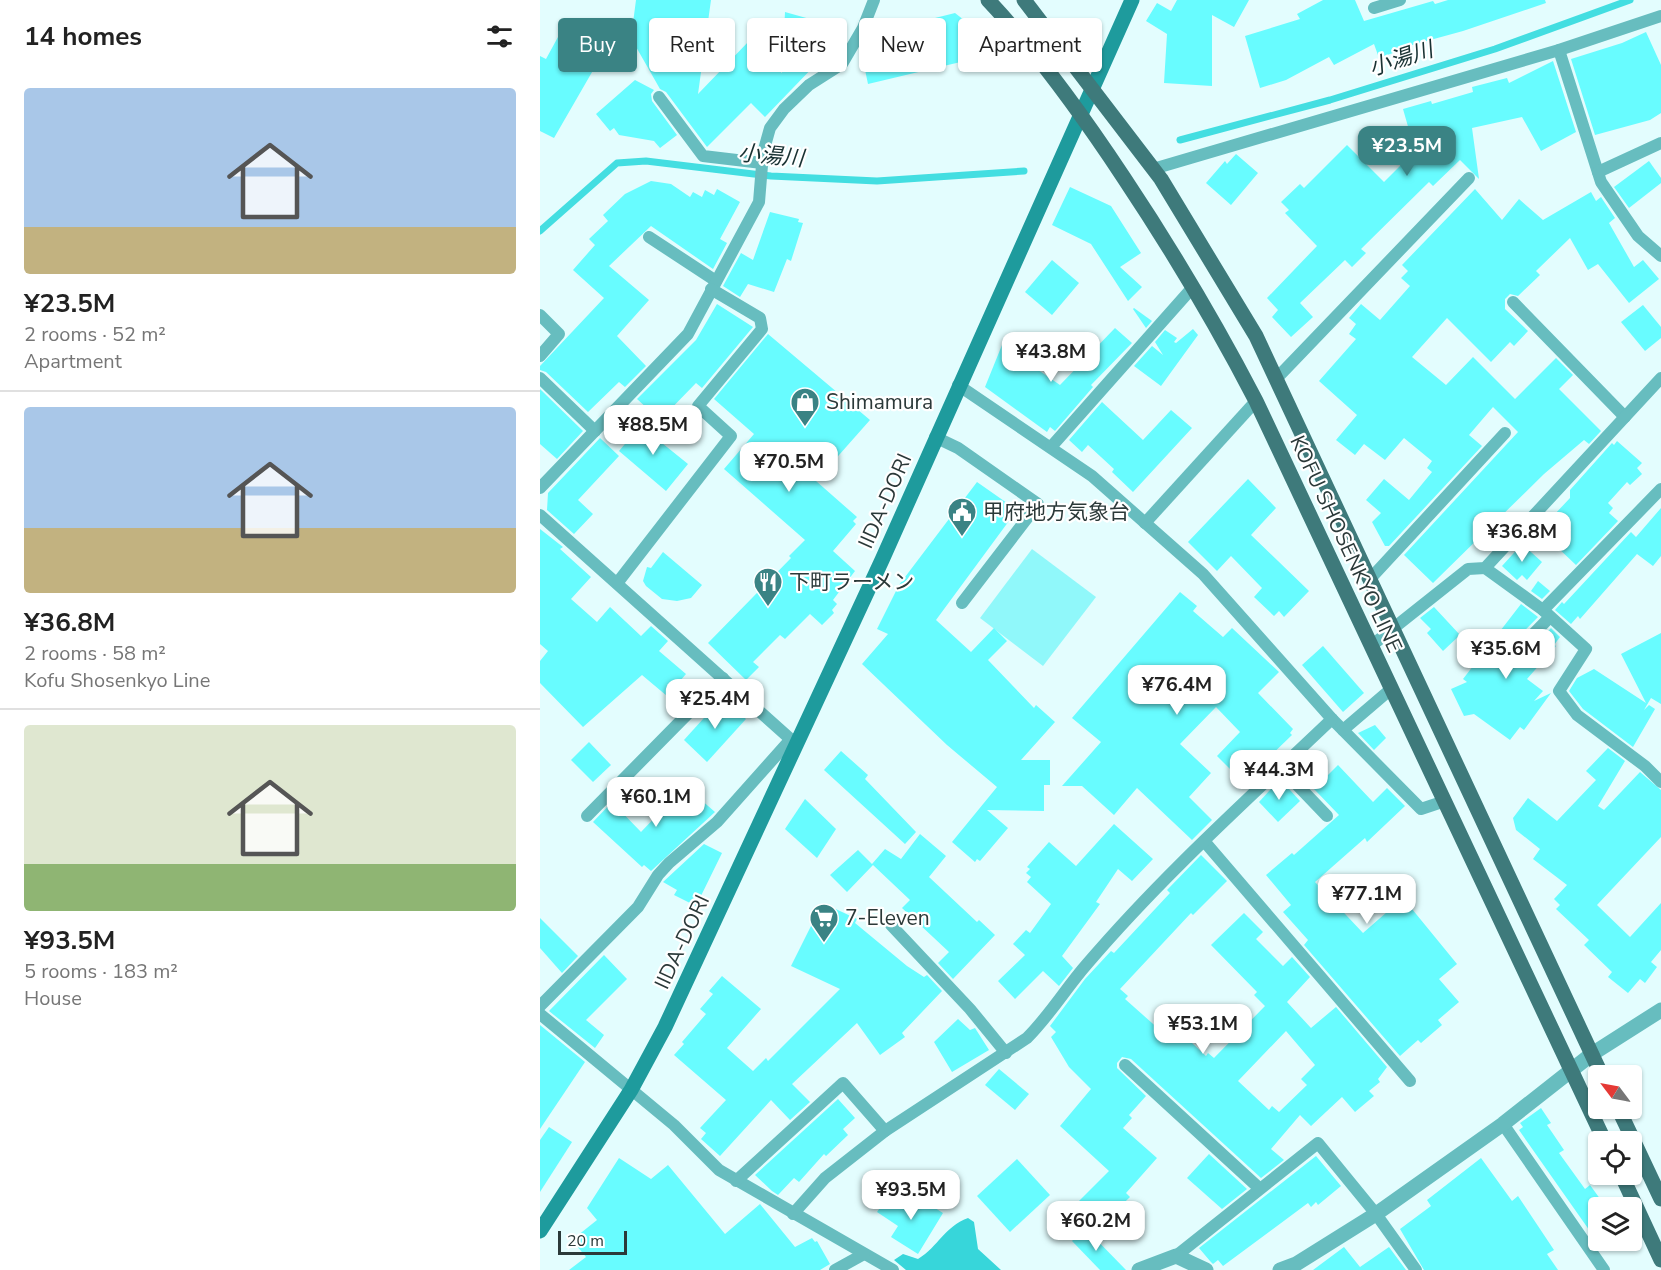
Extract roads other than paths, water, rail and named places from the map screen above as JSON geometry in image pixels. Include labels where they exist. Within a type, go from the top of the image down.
[{"type":"main road","name":"KOFU SHOSENKYO LINE","points":[[988,0],[1080,113],[1193,287],[1256,401],[1600,1131]]},
{"type":"main road","name":"KOFU SHOSENKYO LINE","points":[[1024,0],[1153,169],[1256,336],[1597,1065]]},
{"type":"main road","name":"IIDA-DORI","points":[[540,1231],[631,1090],[665,1027],[1132,0]]},
{"type":"main road","points":[[1623,1119],[1661,1199]]},
{"type":"main road","points":[[1626,1185],[1661,1260]]},
{"type":"street","points":[[1280,1270],[1298,1267],[1376,1214],[1503,1124],[1592,1054],[1661,1010]]},
{"type":"street","points":[[1139,1270],[1176,1256],[1206,1270]]},
{"type":"lane","points":[[540,488],[688,333],[759,202],[762,164],[770,128],[784,110],[810,85],[842,64],[863,28],[874,0]]},
{"type":"lane","points":[[1374,8],[1400,0]]},
{"type":"lane","points":[[1153,169],[1559,50],[1661,16]]},
{"type":"lane","points":[[1559,50],[1601,182],[1638,236],[1661,256]]},
{"type":"lane","points":[[659,97],[703,156],[762,164]]},
{"type":"lane","points":[[1598,172],[1661,143]]},
{"type":"lane","points":[[1276,380],[1469,178]]},
{"type":"lane","points":[[618,582],[731,436],[698,406],[762,329],[760,318],[649,237]]},
{"type":"lane","points":[[1051,447],[1193,287]]},
{"type":"lane","points":[[1513,302],[1625,417]]},
{"type":"lane","points":[[540,315],[559,334],[540,356]]},
{"type":"lane","points":[[540,378],[595,431]]},
{"type":"lane","points":[[958,385],[1092,476],[1203,574],[1342,730],[1421,809],[1445,801]]},
{"type":"lane","points":[[1485,568],[1625,417],[1658,386]]},
{"type":"lane","points":[[1145,523],[1256,401]]},
{"type":"lane","points":[[1370,579],[1505,433]]},
{"type":"lane","points":[[935,437],[958,448],[1038,504],[962,603]]},
{"type":"lane","points":[[1505,663],[1547,613],[1661,489]]},
{"type":"lane","points":[[540,515],[618,582],[794,742],[717,822],[669,863],[638,908],[540,1006]]},
{"type":"lane","points":[[1371,646],[1468,568],[1485,568],[1547,613],[1586,649],[1559,691],[1577,715],[1645,766],[1661,782]]},
{"type":"lane","points":[[587,816],[723,678]]},
{"type":"lane","points":[[1342,730],[1391,689]]},
{"type":"lane","points":[[793,1214],[825,1178],[885,1131],[912,1111],[1006,1053],[1046,1018],[1086,964],[1204,841],[1332,719]]},
{"type":"lane","points":[[1281,768],[1327,816]]},
{"type":"lane","points":[[1204,841],[1410,1081]]},
{"type":"lane","points":[[891,925],[970,1009],[1006,1053]]},
{"type":"lane","points":[[540,1014],[674,1125],[719,1170],[893,1270]]},
{"type":"lane","points":[[1125,1065],[1259,1188]]},
{"type":"lane","points":[[736,1181],[843,1083],[885,1131]]},
{"type":"lane","points":[[1503,1124],[1604,1270]]},
{"type":"lane","points":[[1176,1256],[1318,1143],[1376,1214],[1416,1270]]},
{"type":"lane","points":[[834,1270],[864,1254]]},
{"type":"waterway","name":"小湯川","points":[[1180,140],[1330,100],[1495,49],[1630,0]]},
{"type":"waterway","name":"小湯川","points":[[540,231],[617,163],[646,161],[771,176],[877,181],[1024,171]]},
{"type":"place","name":"Shimamura","points":[[805,428]]},
{"type":"place","name":"甲府地方気象台","points":[[962,538]]},
{"type":"place","name":"下町ラーメン","points":[[768,608]]},
{"type":"place","name":"7-Eleven","points":[[824,944]]}]
